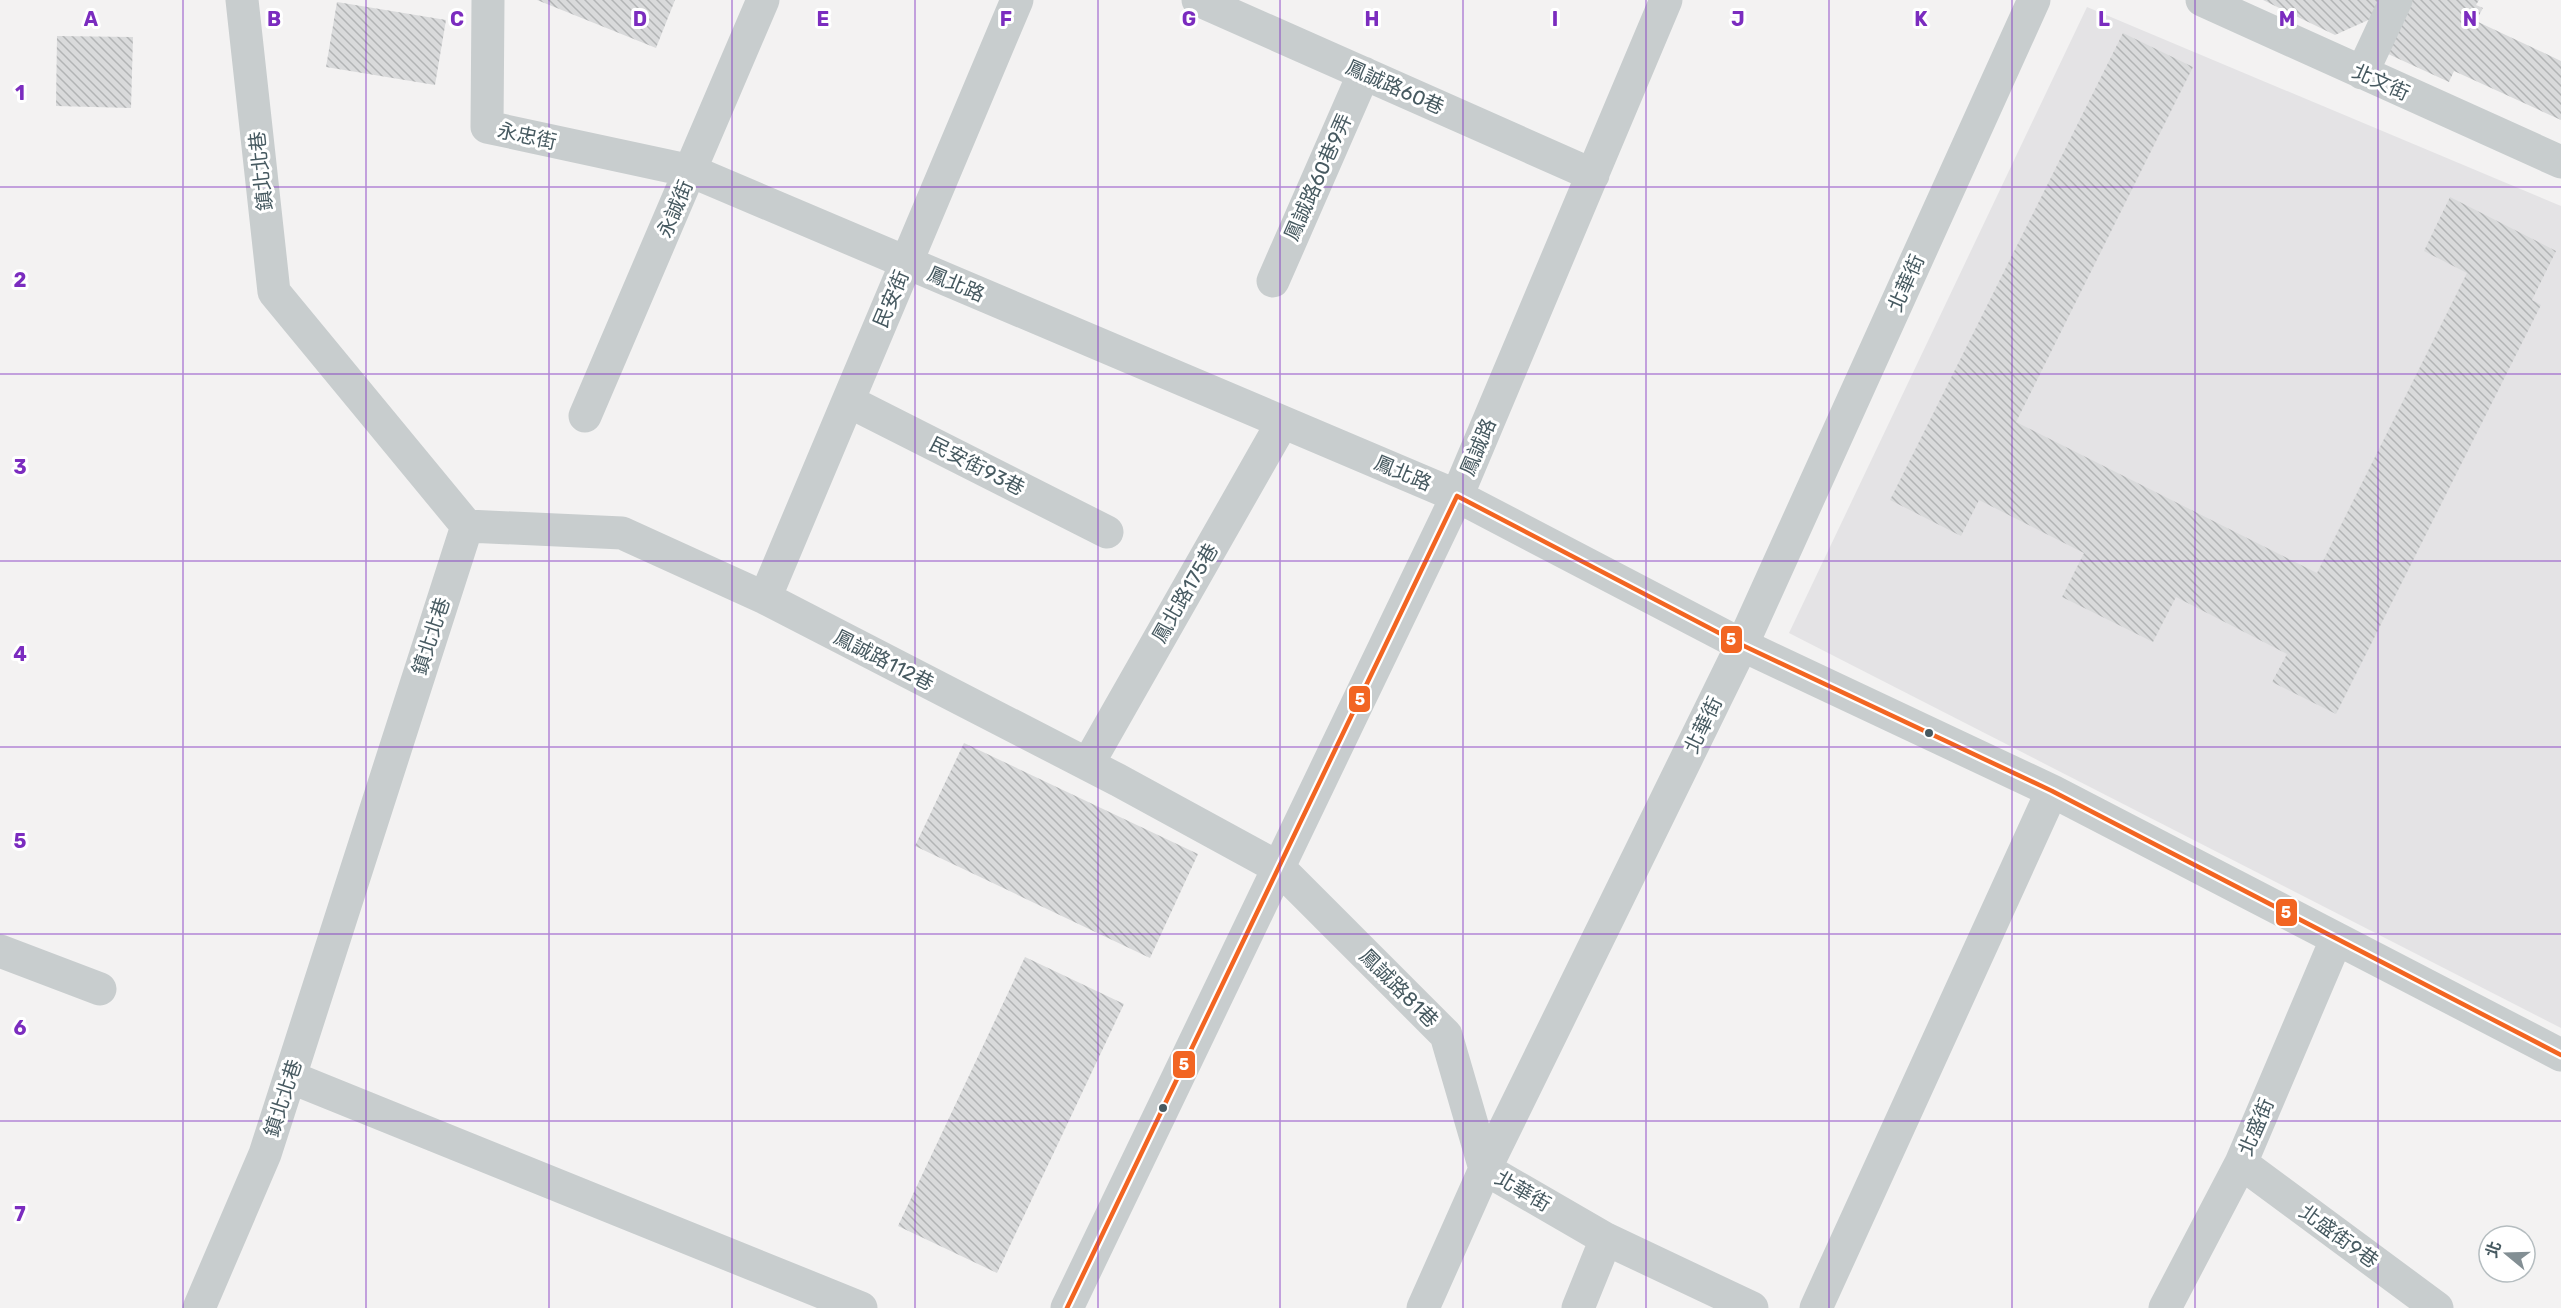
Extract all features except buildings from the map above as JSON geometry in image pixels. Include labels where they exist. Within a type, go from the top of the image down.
[{"type":"street","name":"鎮北北巷","points":[[199,1308],[265,1154],[467,526],[274,292],[242,0]]},
{"type":"street","name":"永忠街","points":[[488,0],[487,127],[691,171]]},
{"type":"street","name":"永誠街","points":[[585,416],[763,0]]},
{"type":"street","name":"民安街","points":[[765,598],[1017,0]]},
{"type":"street","name":"鳳誠路60巷","points":[[1198,0],[1593,175]]},
{"type":"street","name":"鳳誠路","points":[[1067,1308],[1457,496],[1666,0]]},
{"type":"street","name":"北華街","points":[[1752,1308],[1606,1239],[1485,1169],[1742,645],[2034,0]]},
{"type":"street","name":"北文街","points":[[2202,0],[2561,162]]},
{"type":"street","points":[[2362,73],[2396,0]]},
{"type":"street","name":"鳳誠路60巷9弄","points":[[1273,281],[1364,73]]},
{"type":"street","name":"鳳北路","points":[[691,171],[1457,496],[1742,645],[2052,791],[2561,1055]]},
{"type":"street","name":"民安街93巷","points":[[848,400],[1107,532]]},
{"type":"street","name":"鳳北路175巷","points":[[1088,764],[1282,423]]},
{"type":"street","name":"鳳誠路112巷","points":[[467,526],[622,533],[765,598],[1088,764],[1279,868]]},
{"type":"street","points":[[1815,1308],[2052,791]]},
{"type":"street","name":"鳳誠路81巷","points":[[1279,868],[1446,1035],[1485,1169]]},
{"type":"street","name":"北盛街","points":[[2165,1308],[2241,1163],[2336,940]]},
{"type":"street","points":[[0,951],[100,989]]},
{"type":"street","points":[[290,1077],[861,1308]]},
{"type":"street","name":"北盛街9巷","points":[[2241,1163],[2437,1308]]},
{"type":"street","points":[[1423,1308],[1485,1169]]},
{"type":"street","points":[[1578,1308],[1606,1239]]},
{"type":"shaded area","points":[[2087,7],[2561,206],[2561,1028],[1789,633]]},
{"type":"transit line","name":"5","points":[[1457,496],[1742,645],[2052,791],[2561,1055]]},
{"type":"transit line","name":"5","points":[[1067,1308],[1457,496]]}]
